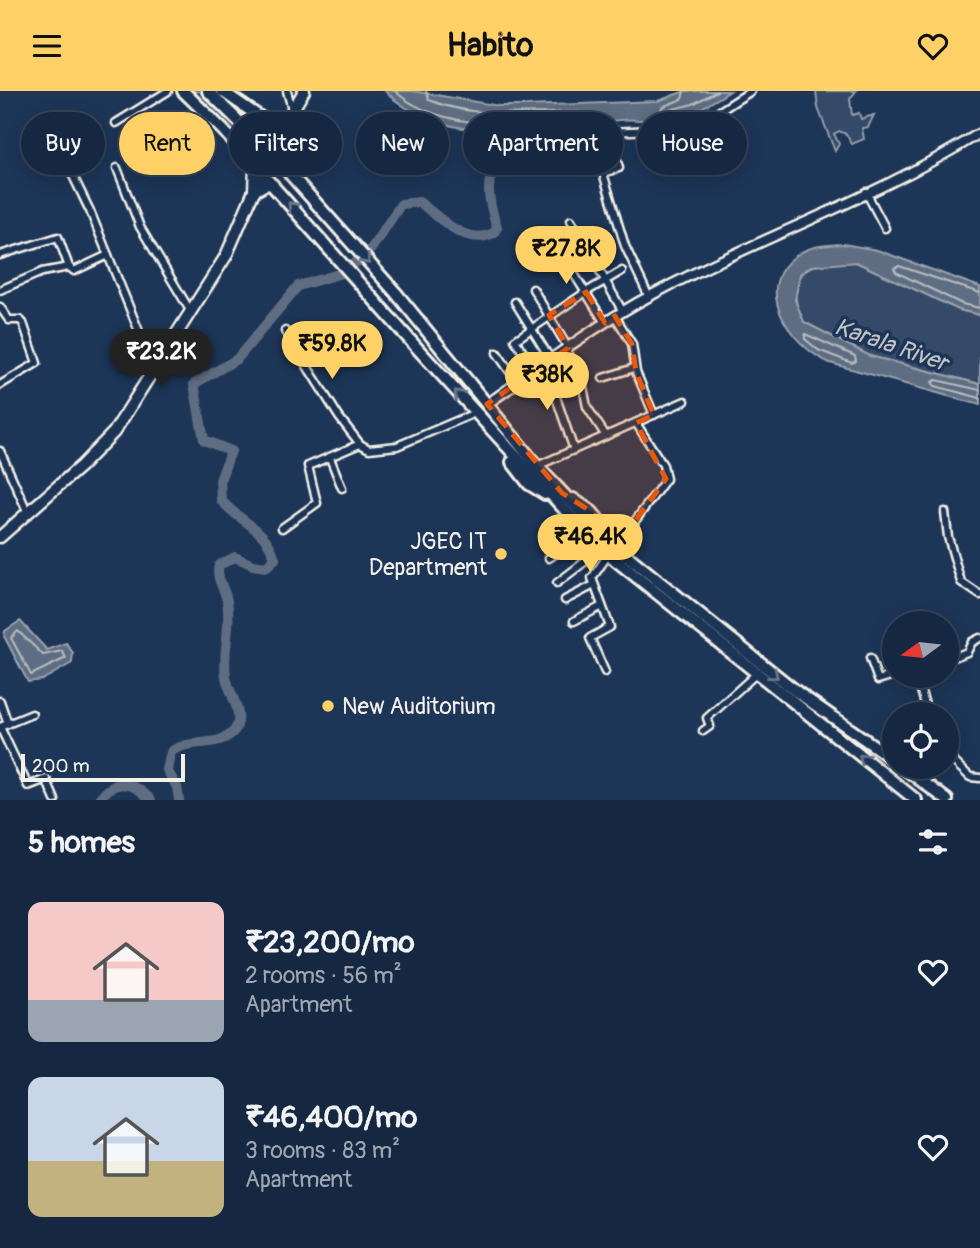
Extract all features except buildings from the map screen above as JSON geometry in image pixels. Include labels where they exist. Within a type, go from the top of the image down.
[{"type":"highway","points":[[183,91],[229,138]]},
{"type":"highway","points":[[208,91],[230,112]]},
{"type":"highway","points":[[222,91],[252,112]]},
{"type":"highway","points":[[264,175],[499,439],[557,496],[630,560],[797,692],[882,752]]},
{"type":"highway","points":[[291,175],[384,280],[487,404],[537,466],[586,534],[608,555],[916,800]]},
{"type":"highway","points":[[254,191],[266,184],[273,185]]},
{"type":"highway","points":[[475,412],[487,404]]},
{"type":"highway","points":[[557,496],[592,512],[630,560]]},
{"type":"highway","points":[[920,780],[947,800]]},
{"type":"main road","points":[[291,112],[295,94]]},
{"type":"main road","points":[[254,191],[255,175]]},
{"type":"main road","points":[[0,537],[106,441],[155,370],[226,256],[254,191],[264,175]]},
{"type":"street","points":[[116,123],[168,91]]},
{"type":"street","points":[[649,297],[625,246],[603,173],[620,168],[610,132],[676,129],[712,115],[751,91]]},
{"type":"street","points":[[487,404],[605,323],[649,297],[931,163],[980,133]]},
{"type":"street","points":[[117,168],[140,227],[191,312]]},
{"type":"street","points":[[72,175],[155,370]]},
{"type":"street","points":[[866,192],[885,228]]},
{"type":"street","points":[[571,220],[605,281],[634,348],[635,368],[654,415]]},
{"type":"street","points":[[550,236],[605,323]]},
{"type":"street","points":[[0,255],[58,237],[69,267],[76,271],[108,255]]},
{"type":"street","points":[[0,290],[42,272],[69,267]]},
{"type":"street","points":[[536,371],[515,341],[549,316],[622,271]]},
{"type":"street","points":[[533,289],[582,381],[587,407],[606,436]]},
{"type":"street","points":[[515,302],[533,327],[548,362],[574,450]]},
{"type":"street","points":[[0,307],[9,320],[23,323],[37,363],[0,385]]},
{"type":"street","points":[[285,331],[339,417],[360,444],[369,449],[397,446],[475,412]]},
{"type":"street","points":[[497,353],[518,383]]},
{"type":"street","points":[[603,378],[635,368]]},
{"type":"street","points":[[537,466],[685,401]]},
{"type":"street","points":[[618,544],[666,479],[663,465],[636,423]]},
{"type":"street","points":[[282,528],[317,503],[306,469],[360,444]]},
{"type":"street","points":[[0,451],[28,513]]},
{"type":"street","points":[[330,458],[342,488]]},
{"type":"street","points":[[945,512],[949,545],[961,582],[980,595]]},
{"type":"street","points":[[549,558],[586,534]]},
{"type":"street","points":[[558,583],[591,557],[598,546]]},
{"type":"street","points":[[605,672],[590,638],[610,627],[592,578],[608,555]]},
{"type":"street","points":[[565,600],[594,585]]},
{"type":"street","points":[[574,621],[602,605]]},
{"type":"street","points":[[959,655],[967,652],[972,642],[980,638]]},
{"type":"street","points":[[870,659],[878,680],[882,679]]},
{"type":"street","points":[[703,731],[710,726],[707,718],[756,674]]},
{"type":"street","points":[[0,701],[8,724]]},
{"type":"street","points":[[32,714],[0,727],[28,786],[46,779],[55,800]]},
{"type":"street","points":[[959,767],[970,778],[980,778]]},
{"type":"highlighted area","points":[[586,292],[605,323],[615,316],[632,344],[636,372],[654,415],[636,423],[666,479],[618,544],[592,512],[562,493],[487,404],[568,348],[549,315]]},
{"type":"shaded area","points":[[188,91],[201,91],[229,119],[229,133],[215,118],[215,112],[209,112]]},
{"type":"shaded area","points":[[816,91],[856,91],[850,99],[852,115],[859,113],[861,119],[874,115],[868,127],[862,128],[864,139],[852,144],[846,134],[839,131],[834,134],[839,144],[835,151],[818,108]]},
{"type":"shaded area","points":[[856,262],[959,310],[980,315],[980,384],[870,356],[804,322],[796,298],[798,279],[803,272],[828,263]]},
{"type":"water","points":[[385,91],[413,91],[499,106],[525,106],[658,101],[685,91],[730,91],[693,112],[637,112],[637,120],[623,120],[623,112],[463,112],[463,127],[449,125],[449,112],[409,110]]},
{"type":"water","points":[[843,244],[877,250],[980,287],[980,315],[959,310],[856,262],[811,266],[800,274],[795,300],[804,322],[870,356],[980,384],[980,405],[830,363],[815,355],[789,329],[780,314],[776,297],[777,281],[785,266],[810,248]]},
{"type":"water","points":[[20,621],[47,650],[66,643],[73,653],[72,663],[42,680],[28,682],[4,636],[5,631]]},
{"type":"waterway","points":[[179,800],[177,787],[167,770],[171,752],[186,745],[226,738],[232,733],[238,720],[226,677],[228,610],[218,575],[219,565],[235,557],[266,567],[275,559],[266,540],[221,500],[220,480],[231,451],[204,440],[194,384],[237,359],[298,286],[342,273],[351,267],[371,249],[401,204],[419,202],[463,234],[483,236],[494,233],[497,227],[489,194],[491,175]]},
{"type":"waterway","points":[[99,800],[111,788],[124,784],[138,789],[151,800]]},
{"type":"place","name":"JGEC IT Department","points":[[501,554]]},
{"type":"place","name":"New Auditorium","points":[[328,706]]},
{"type":"water label","name":"Karala River","points":[[891,345]]}]
